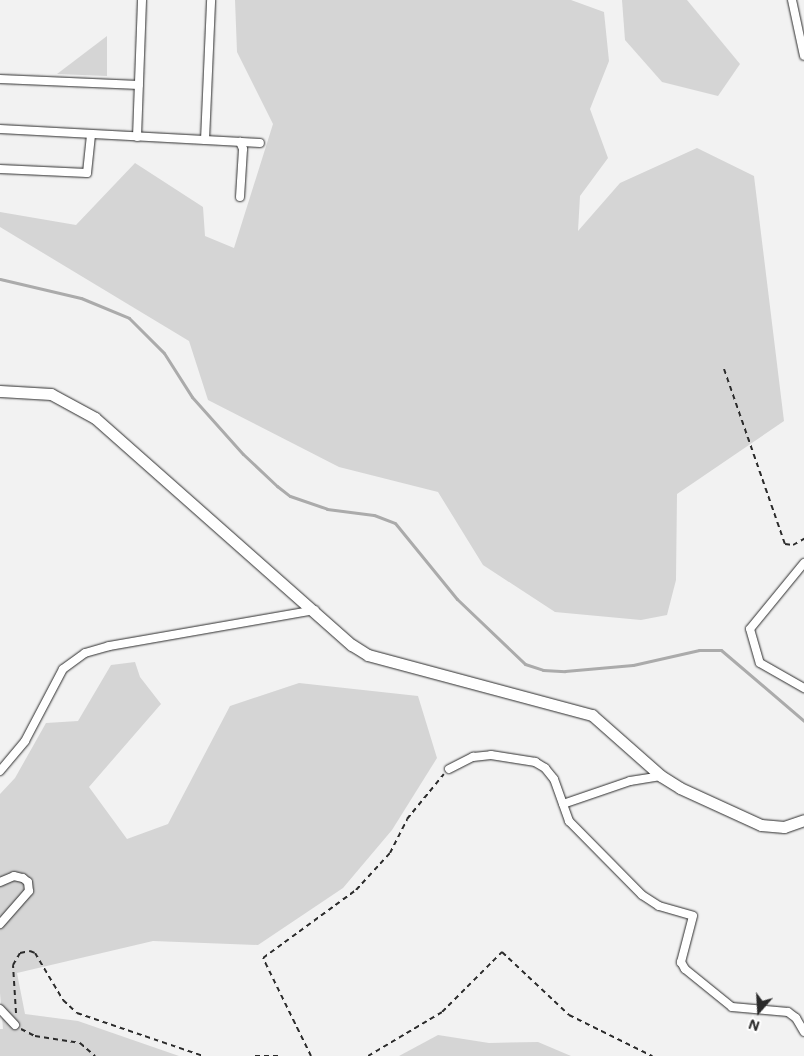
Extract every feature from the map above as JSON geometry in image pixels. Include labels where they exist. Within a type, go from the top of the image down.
[{"type":"street","points":[[137,137],[142,0]]},
{"type":"street","points":[[205,140],[211,0]]},
{"type":"street","points":[[792,0],[804,56]]},
{"type":"street","points":[[0,79],[139,85]]},
{"type":"street","points":[[0,129],[260,143]]},
{"type":"street","points":[[0,169],[87,173],[91,135]]},
{"type":"street","points":[[240,142],[243,150],[240,197]]},
{"type":"street","points":[[0,391],[52,394],[95,418],[315,610],[352,645],[368,655],[592,715],[661,776],[761,825],[784,827],[804,820]]},
{"type":"street","points":[[804,563],[750,629],[760,663],[804,688]]},
{"type":"street","points":[[0,771],[25,741],[63,669],[85,653],[109,646],[315,610]]},
{"type":"street","points":[[449,769],[473,757],[491,755],[535,762],[550,772],[569,821],[642,895],[658,906],[693,916],[681,962],[685,968],[732,1007],[788,1012],[796,1018],[804,1032]]},
{"type":"street","points":[[563,804],[630,781],[661,776]]},
{"type":"street","points":[[0,882],[14,876],[23,878],[28,882],[29,891],[0,924]]},
{"type":"street","points":[[0,1009],[15,1025]]},
{"type":"path","points":[[724,369],[785,544],[793,545],[804,539]]},
{"type":"path","points":[[311,1056],[263,958],[356,890],[390,853],[407,819],[449,769]]},
{"type":"path","points":[[95,1056],[80,1044],[35,1036],[15,1025],[13,965],[20,953],[30,951],[35,953],[64,1000],[77,1013],[203,1056]]},
{"type":"path","points":[[368,1056],[442,1012],[502,952],[569,1015],[652,1056]]},
{"type":"path","points":[[255,1056],[282,1056]]},
{"type":"shaded area","points":[[235,0],[571,0],[604,12],[609,61],[590,109],[608,158],[580,196],[578,231],[620,183],[697,148],[754,176],[784,421],[677,494],[676,580],[667,615],[641,620],[555,612],[483,565],[438,492],[339,467],[208,400],[189,341],[0,227],[0,212],[76,225],[135,163],[203,207],[205,236],[234,248],[273,124],[237,52]]},
{"type":"shaded area","points":[[622,0],[687,0],[740,64],[718,96],[662,82],[625,40]]},
{"type":"shaded area","points":[[107,36],[107,76],[57,74]]},
{"type":"shaded area","points":[[135,662],[140,677],[161,704],[89,787],[127,839],[168,824],[230,706],[299,683],[418,696],[437,758],[392,830],[343,888],[258,945],[153,941],[17,973],[25,1014],[78,1021],[179,1056],[0,1056],[0,1029],[3,1029],[0,993],[0,794],[15,778],[46,723],[78,721],[111,665]]},
{"type":"shaded area","points":[[438,1035],[489,1043],[538,1042],[571,1056],[399,1056]]},
{"type":"waterway","points":[[0,279],[81,298],[129,318],[164,353],[192,397],[243,454],[277,486],[290,496],[327,509],[374,515],[395,523],[457,599],[525,664],[543,670],[565,671],[633,665],[699,650],[721,650],[804,721]]}]
